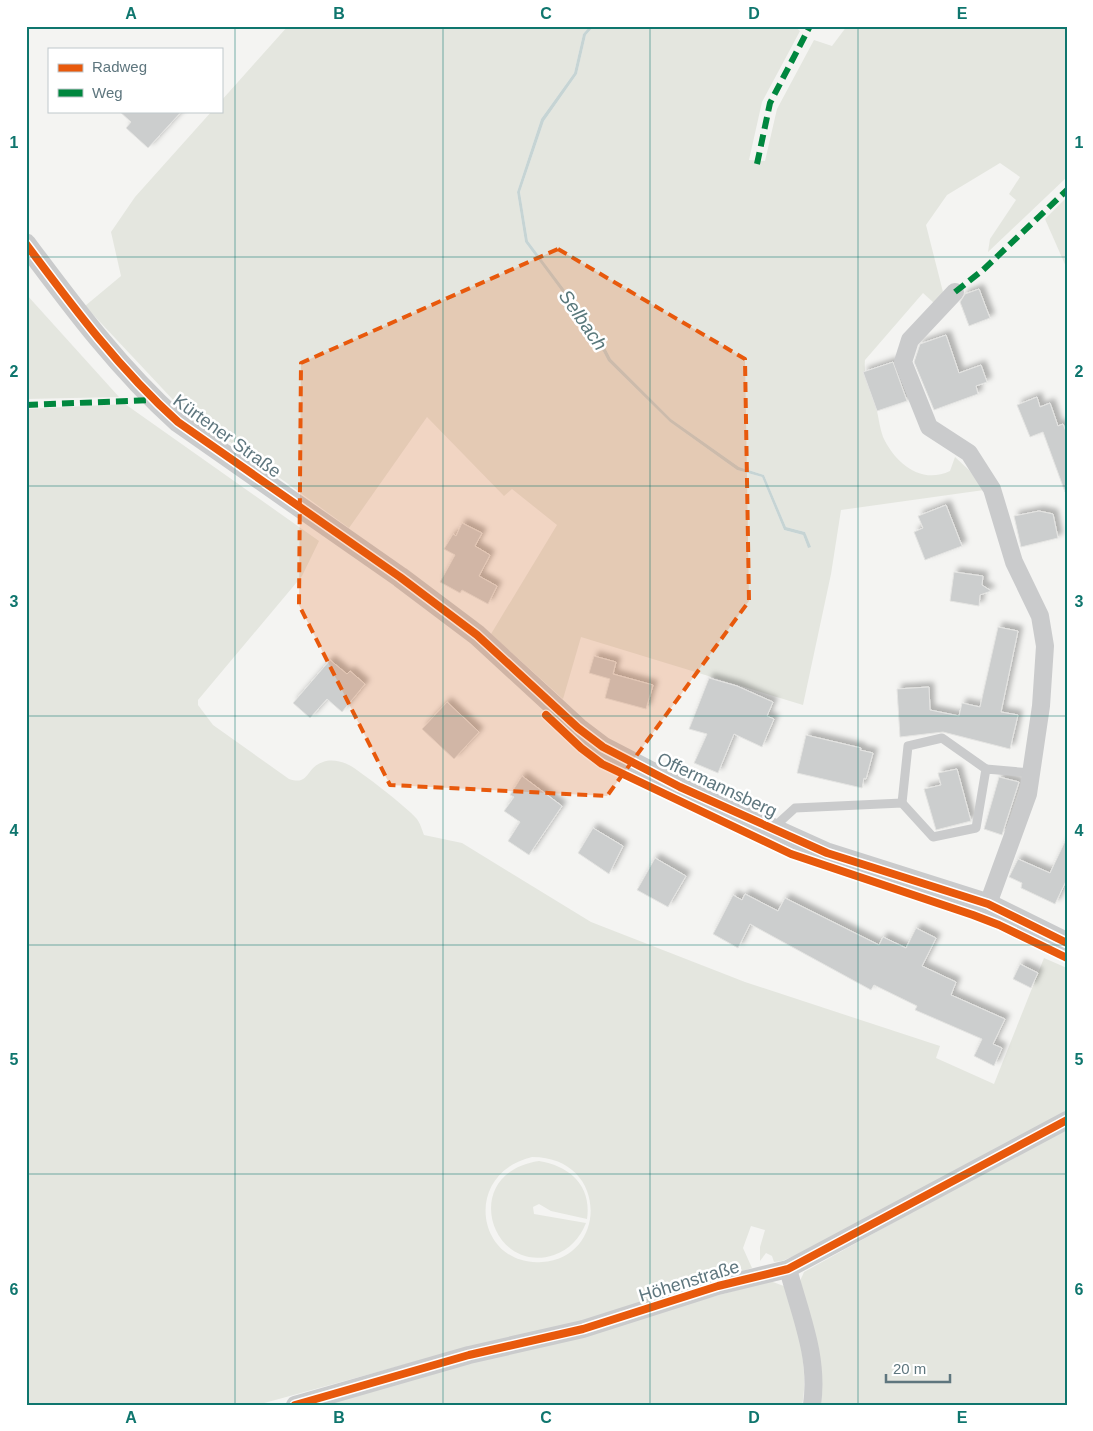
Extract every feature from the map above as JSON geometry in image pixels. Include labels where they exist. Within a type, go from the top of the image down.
[{"type":"street","name":"Kürtener Straße","points":[[26,244],[66,299],[106,348],[153,400],[178,422],[400,577]]},
{"type":"street","points":[[955,292],[910,340],[903,362],[929,427],[969,453],[992,489],[1014,562],[1040,616],[1045,646],[1042,706],[1028,794],[988,904]]},
{"type":"street","name":"Offermannsberg","points":[[400,577],[497,652],[578,728],[603,747],[680,787],[827,853],[988,904],[1067,943]]},
{"type":"street","name":"Höhenstraße","points":[[295,1405],[470,1355],[583,1329],[718,1286],[788,1269],[1067,1120]]},
{"type":"street","points":[[788,1269],[812,1350],[814,1371],[812,1405]]},
{"type":"lane","points":[[986,769],[976,828],[933,837],[902,803],[908,746],[942,738],[986,769],[1031,773]]},
{"type":"lane","points":[[773,828],[795,808],[902,803]]},
{"type":"highlighted area","points":[[558,249],[745,359],[749,601],[607,796],[390,785],[299,605],[301,363]]},
{"type":"shaded area","points":[[288,26],[590,26],[583,34],[574,73],[541,119],[517,192],[525,242],[595,336],[608,361],[670,422],[737,470],[762,477],[784,530],[803,535],[808,548],[805,532],[786,527],[764,475],[739,467],[671,419],[611,359],[598,334],[528,241],[520,192],[544,121],[577,74],[586,35],[594,26],[794,26],[800,31],[762,102],[749,160],[765,161],[777,109],[814,40],[832,46],[847,26],[1067,26],[1067,177],[988,252],[990,239],[1016,200],[1009,194],[1020,177],[1000,163],[947,195],[926,225],[943,292],[934,303],[923,293],[865,360],[867,379],[882,434],[894,455],[910,469],[929,475],[939,475],[950,471],[955,457],[970,471],[984,490],[841,510],[831,574],[803,705],[581,637],[563,699],[491,634],[557,525],[512,489],[504,496],[427,417],[349,528],[176,403],[85,306],[121,276],[111,232],[135,197],[211,112],[222,112],[222,100]]},
{"type":"shaded area","points":[[590,26],[594,26],[586,35],[577,74],[544,121],[520,192],[528,241],[598,334],[611,359],[671,419],[739,467],[764,475],[786,527],[805,532],[811,547],[808,548],[803,535],[784,530],[762,477],[737,470],[670,422],[608,361],[595,336],[525,242],[517,192],[541,119],[574,73],[583,34]]},
{"type":"shaded area","points":[[1067,197],[1067,269],[1045,219]]},
{"type":"shaded area","points":[[26,294],[119,397],[26,399]]},
{"type":"shaded area","points":[[125,404],[319,541],[302,576],[198,700],[198,705],[213,725],[289,779],[301,780],[313,768],[326,761],[346,764],[373,782],[412,813],[419,822],[424,835],[462,843],[591,922],[745,982],[940,1046],[936,1058],[994,1084],[1044,958],[1067,968],[1067,1113],[831,1241],[782,1261],[774,1262],[772,1256],[766,1253],[760,1261],[760,1247],[765,1230],[751,1226],[743,1248],[752,1268],[627,1310],[443,1354],[257,1405],[26,1405],[26,409]],"holes":[[[532,1157],[557,1161],[575,1173],[586,1189],[591,1208],[588,1227],[579,1244],[564,1256],[542,1262],[520,1260],[503,1250],[492,1235],[486,1218],[487,1199],[494,1181],[509,1167]]]},
{"type":"shaded area","points":[[1067,1126],[1067,1405],[817,1405],[800,1281],[804,1272]]},
{"type":"shaded area","points":[[539,1161],[569,1173],[582,1187],[588,1207],[587,1219],[551,1211],[539,1204],[533,1207],[534,1214],[586,1223],[581,1234],[569,1247],[554,1255],[532,1257],[514,1251],[500,1238],[492,1220],[492,1202],[498,1184],[514,1169]]},
{"type":"shaded area","points":[[770,1281],[784,1286],[794,1311],[803,1361],[804,1393],[802,1405],[319,1405]]},
{"type":"building","points":[[120,112],[181,112],[148,148],[126,128],[131,122]]},
{"type":"building","points":[[979,289],[990,318],[969,326],[960,302],[965,294]]},
{"type":"building","points":[[946,335],[959,373],[981,365],[987,382],[976,386],[978,394],[934,410],[914,362],[920,344]]},
{"type":"building","points":[[893,362],[907,401],[877,411],[863,372]]},
{"type":"building","points":[[1037,397],[1040,407],[1050,403],[1058,426],[1063,424],[1067,434],[1067,491],[1065,492],[1043,432],[1030,437],[1017,405]]},
{"type":"building","points":[[946,505],[962,546],[925,560],[914,532],[923,528],[918,516]]},
{"type":"building","points":[[1039,511],[1053,514],[1058,538],[1021,547],[1014,516]]},
{"type":"building","points":[[462,523],[482,533],[475,546],[490,555],[479,576],[497,586],[488,604],[462,590],[460,593],[440,582],[455,555],[444,549],[453,534],[456,536]]},
{"type":"building","points":[[954,572],[983,576],[982,585],[991,591],[980,595],[979,606],[950,601]]},
{"type":"building","points":[[998,627],[1018,631],[1001,712],[1018,715],[1010,749],[943,732],[900,737],[897,689],[929,687],[930,710],[959,716],[962,703],[980,707]]},
{"type":"building","points":[[594,656],[616,662],[613,674],[653,685],[646,709],[605,698],[610,679],[589,673]]},
{"type":"building","points":[[330,660],[347,674],[350,671],[365,684],[342,712],[327,699],[310,718],[293,703]]},
{"type":"building","points":[[709,678],[737,686],[773,702],[767,716],[774,719],[762,747],[734,734],[718,773],[694,763],[707,734],[689,729]]},
{"type":"building","points":[[447,702],[479,732],[454,759],[422,729]]},
{"type":"building","points":[[806,735],[861,748],[860,750],[873,753],[862,788],[797,773]]},
{"type":"building","points":[[957,769],[971,821],[936,830],[924,789],[941,785],[938,773]]},
{"type":"building","points":[[522,776],[562,806],[529,855],[508,841],[520,822],[504,811],[514,797],[510,795]]},
{"type":"building","points":[[999,777],[1019,782],[1002,835],[984,829]]},
{"type":"building","points":[[593,828],[623,846],[609,874],[578,853]]},
{"type":"building","points":[[1067,837],[1067,879],[1055,904],[1021,888],[1022,883],[1009,877],[1018,859],[1050,873]]},
{"type":"building","points":[[655,858],[686,876],[668,907],[637,890]]},
{"type":"building","points":[[745,894],[778,911],[785,898],[879,945],[883,937],[906,948],[916,928],[936,938],[922,966],[956,982],[951,995],[1005,1019],[993,1044],[1002,1048],[994,1066],[974,1056],[982,1039],[915,1010],[917,1006],[874,985],[871,990],[750,924],[738,948],[713,934],[733,895],[742,900]]},
{"type":"building","points":[[1020,964],[1038,973],[1031,988],[1013,979]]},
{"type":"marked path","points":[[757,164],[770,103],[810,26]]},
{"type":"marked path","points":[[955,292],[983,270],[1067,190]]},
{"type":"marked path","points":[[26,405],[153,400]]},
{"type":"cycle path","points":[[26,244],[116,359],[156,402],[178,422],[400,577],[477,635],[578,728],[603,747],[680,787],[827,853],[988,904],[1067,943]]},
{"type":"cycle path","points":[[546,715],[581,748],[602,764],[791,854],[973,915],[999,925],[1067,958]]},
{"type":"cycle path","points":[[295,1405],[469,1355],[583,1329],[718,1286],[788,1269],[1067,1120]]},
{"type":"water label","name":"Selbach","points":[[583,320]]}]
